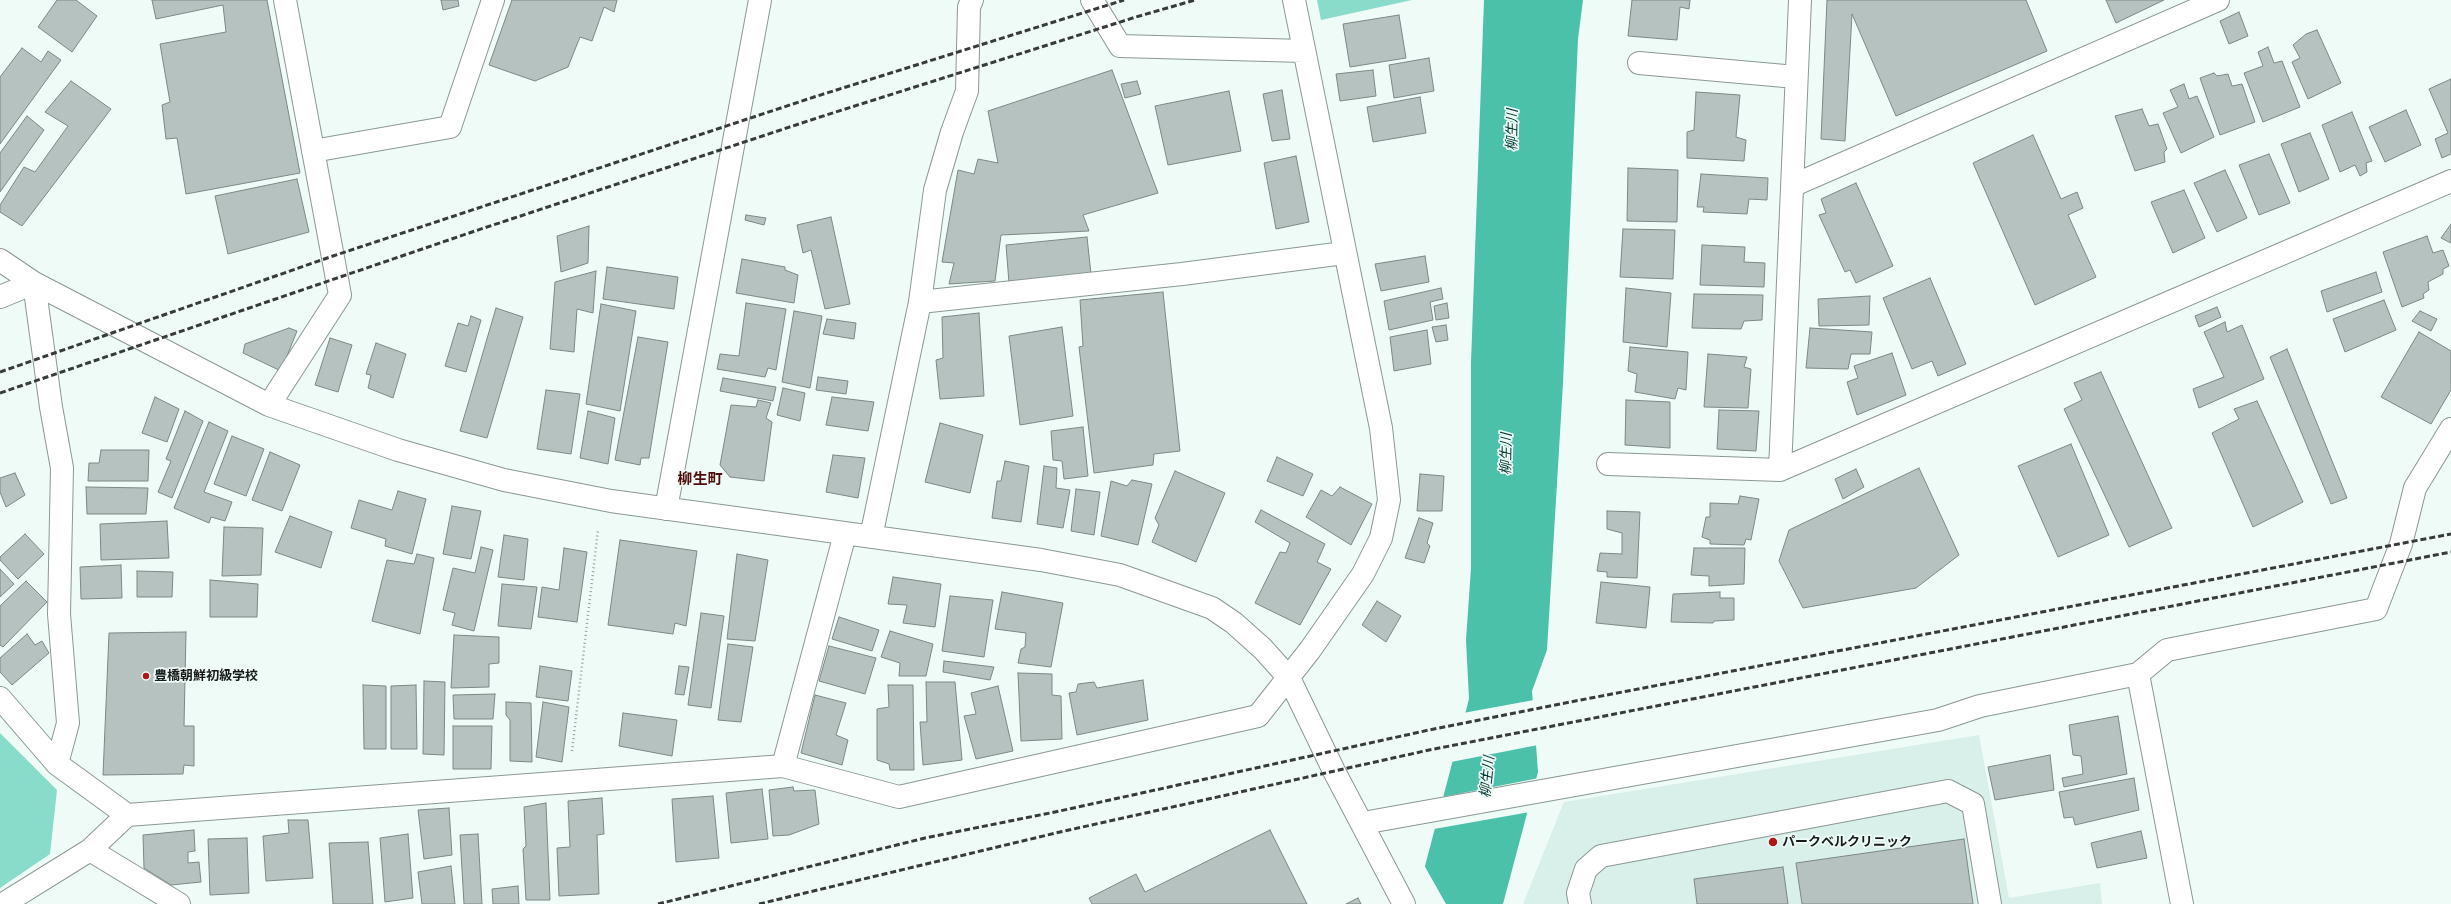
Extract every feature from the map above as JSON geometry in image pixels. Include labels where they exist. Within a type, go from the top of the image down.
[{"type":"street","points":[[269,405],[340,295],[285,0]]},
{"type":"street","points":[[313,151],[450,127],[493,0]]},
{"type":"street","points":[[666,509],[760,0]]},
{"type":"street","points":[[871,537],[920,302],[935,190],[952,132],[967,91],[969,7],[972,0]]},
{"type":"street","points":[[1092,0],[1120,46],[1304,51]]},
{"type":"street","points":[[3,904],[90,850],[127,815],[783,766],[899,797],[1258,716],[1289,678],[1363,574],[1382,538],[1389,500],[1381,428],[1344,253],[1294,0]]},
{"type":"street","points":[[1780,470],[1794,185],[1796,77],[1800,0]]},
{"type":"street","points":[[1794,185],[2218,0]]},
{"type":"street","points":[[1639,63],[1796,77]]},
{"type":"street","points":[[1608,464],[1780,470],[2451,181]]},
{"type":"street","points":[[920,302],[1182,274],[1344,253]]},
{"type":"street","points":[[0,260],[34,283],[269,405],[398,450],[504,480],[602,500],[1041,560],[1120,575],[1158,587],[1212,608],[1234,623],[1263,649],[1289,678],[1331,765],[1404,904]]},
{"type":"street","points":[[0,297],[34,283]]},
{"type":"street","points":[[34,283],[51,406],[62,468],[59,614],[68,724],[57,764]]},
{"type":"street","points":[[1362,823],[1540,793],[1938,720],[1980,706],[2138,674],[2167,650],[2376,609],[2401,544],[2415,488],[2451,429]]},
{"type":"street","points":[[783,766],[845,534]]},
{"type":"street","points":[[2138,674],[2182,904]]},
{"type":"street","points":[[0,698],[57,764],[127,815]]},
{"type":"street","points":[[1580,904],[1578,893],[1586,869],[1601,856],[1948,791],[1973,804],[1990,904]]},
{"type":"street","points":[[90,850],[179,904]]},
{"type":"path","points":[[568,782],[602,500]]},
{"type":"shaded area","points":[[1317,0],[1412,0],[1321,20]]},
{"type":"shaded area","points":[[0,733],[57,790],[50,854],[0,888]]},
{"type":"shaded area","name":"パークベルクリニック","points":[[1979,735],[2009,898],[2100,883],[2102,904],[1523,904],[1564,802]]},
{"type":"water","name":"柳生川","points":[[1484,0],[1583,0],[1578,39],[1563,383],[1547,650],[1532,691],[1538,772],[1503,904],[1415,904],[1469,699],[1466,640],[1471,568],[1471,363]]},
{"type":"pier","points":[[1534,700],[1538,745],[1451,762],[1463,713]]},
{"type":"pier","points":[[1539,778],[1530,812],[1434,829],[1442,797]]},
{"type":"pier","points":[[1424,865],[1446,904],[1413,904]]},
{"type":"building","points":[[57,0],[76,0],[97,16],[72,52],[38,27]]},
{"type":"building","points":[[152,0],[267,0],[300,173],[186,194],[177,138],[166,139],[162,105],[170,102],[160,44],[226,32],[223,5],[156,19]]},
{"type":"building","points":[[441,0],[458,0],[459,6],[443,10]]},
{"type":"building","points":[[512,0],[617,0],[614,12],[604,7],[592,41],[580,37],[568,67],[535,81],[489,65]]},
{"type":"building","points":[[1632,0],[1690,0],[1689,9],[1680,7],[1677,40],[1628,36]]},
{"type":"building","points":[[1827,0],[2026,0],[2047,51],[1896,116],[1852,14],[1845,141],[1821,139]]},
{"type":"building","points":[[2106,0],[2164,0],[2116,23]]},
{"type":"building","points":[[2239,12],[2248,36],[2229,44],[2220,21]]},
{"type":"building","points":[[1399,15],[1406,58],[1350,67],[1343,24]]},
{"type":"building","points":[[2317,30],[2341,83],[2308,99],[2292,62],[2300,58],[2293,45],[2306,34]]},
{"type":"building","points":[[2268,47],[2274,63],[2282,61],[2300,107],[2263,122],[2244,73],[2263,66],[2258,52]]},
{"type":"building","points":[[22,48],[41,62],[48,51],[61,60],[0,144],[0,77]]},
{"type":"building","points":[[1429,58],[1434,91],[1394,98],[1389,65]]},
{"type":"building","points":[[1112,70],[1158,193],[1083,215],[1089,231],[1001,235],[995,281],[949,284],[954,263],[942,262],[958,170],[974,174],[978,159],[998,163],[988,111]]},
{"type":"building","points":[[1373,70],[1376,96],[1340,101],[1336,74]]},
{"type":"building","points":[[2214,73],[2217,76],[2228,74],[2232,86],[2242,84],[2255,122],[2220,135],[2200,78]]},
{"type":"building","points":[[2451,79],[2451,154],[2442,158],[2435,139],[2448,133],[2429,89]]},
{"type":"building","points":[[71,81],[111,109],[22,226],[0,212],[0,205],[24,167],[35,172],[68,126],[45,112]]},
{"type":"building","points":[[1137,81],[1141,94],[1125,98],[1121,84]]},
{"type":"building","points":[[2184,84],[2189,99],[2197,96],[2214,137],[2181,153],[2163,113],[2178,107],[2170,90]]},
{"type":"building","points":[[1282,90],[1290,139],[1272,141],[1263,94]]},
{"type":"building","points":[[1229,91],[1241,151],[1168,165],[1155,106]]},
{"type":"building","points":[[1696,92],[1740,95],[1736,137],[1746,140],[1744,161],[1687,158],[1687,132],[1694,130]]},
{"type":"building","points":[[1420,97],[1426,133],[1373,142],[1367,107]]},
{"type":"building","points":[[2142,109],[2149,126],[2158,124],[2167,149],[2164,152],[2165,162],[2135,171],[2115,116]]},
{"type":"building","points":[[2406,110],[2421,145],[2385,162],[2369,127]]},
{"type":"building","points":[[2352,112],[2372,161],[2366,163],[2367,172],[2360,176],[2355,165],[2340,172],[2322,125]]},
{"type":"building","points":[[27,116],[44,130],[0,192],[0,153]]},
{"type":"building","points":[[2310,133],[2329,179],[2299,192],[2281,144]]},
{"type":"building","points":[[2033,135],[2061,199],[2077,192],[2083,208],[2068,215],[2096,277],[2035,305],[1973,163]]},
{"type":"building","points":[[2269,154],[2290,203],[2259,215],[2239,165]]},
{"type":"building","points":[[1296,156],[1309,222],[1276,229],[1264,163]]},
{"type":"building","points":[[1628,168],[1678,170],[1677,222],[1627,221]]},
{"type":"building","points":[[2225,170],[2247,218],[2217,232],[2194,183]]},
{"type":"building","points":[[1701,174],[1768,178],[1767,200],[1749,199],[1747,214],[1703,212],[1704,207],[1697,207]]},
{"type":"building","points":[[297,179],[309,232],[228,254],[215,196]]},
{"type":"building","points":[[1856,183],[1893,266],[1856,283],[1850,270],[1845,272],[1819,215],[1826,213],[1821,199]]},
{"type":"building","points":[[2184,190],[2205,238],[2173,253],[2151,202]]},
{"type":"building","points":[[746,215],[766,218],[764,225],[745,220]]},
{"type":"building","points":[[831,217],[850,304],[825,309],[811,250],[803,253],[797,225]]},
{"type":"building","points":[[2451,224],[2451,243],[2441,238]]},
{"type":"building","points":[[589,226],[588,263],[561,272],[557,236]]},
{"type":"building","points":[[1623,229],[1675,230],[1673,279],[1620,277]]},
{"type":"building","points":[[2427,236],[2433,253],[2443,250],[2449,266],[2443,269],[2443,274],[2428,282],[2429,290],[2423,294],[2424,298],[2402,307],[2383,252]]},
{"type":"building","points":[[1087,237],[1091,274],[1009,283],[1006,245]]},
{"type":"building","points":[[1702,245],[1745,247],[1744,262],[1765,263],[1764,287],[1700,285]]},
{"type":"building","points":[[1425,256],[1429,282],[1381,291],[1375,264]]},
{"type":"building","points":[[742,259],[785,267],[785,270],[798,275],[794,303],[736,293]]},
{"type":"building","points":[[607,267],[678,277],[674,309],[603,299]]},
{"type":"building","points":[[596,271],[593,313],[577,309],[574,352],[550,349],[555,282]]},
{"type":"building","points":[[2376,272],[2382,292],[2327,312],[2321,291]]},
{"type":"building","points":[[1930,278],[1966,364],[1938,376],[1932,361],[1912,369],[1883,298]]},
{"type":"building","points":[[1441,288],[1443,299],[1430,302],[1433,320],[1389,330],[1384,301]]},
{"type":"building","points":[[1626,288],[1671,293],[1667,347],[1623,342]]},
{"type":"building","points":[[1163,292],[1180,451],[1154,454],[1153,465],[1094,473],[1079,347],[1083,346],[1080,300]]},
{"type":"building","points":[[1694,294],[1763,295],[1762,320],[1744,321],[1741,329],[1692,328]]},
{"type":"building","points":[[1870,296],[1869,325],[1819,326],[1818,299]]},
{"type":"building","points":[[2384,300],[2396,330],[2345,352],[2333,319]]},
{"type":"building","points":[[746,303],[786,309],[776,370],[768,368],[765,377],[717,369],[720,354],[739,356]]},
{"type":"building","points":[[1447,303],[1449,318],[1436,320],[1434,306]]},
{"type":"building","points":[[601,304],[636,311],[620,411],[586,404]]},
{"type":"building","points":[[2217,307],[2221,317],[2199,327],[2195,316]]},
{"type":"building","points":[[496,308],[523,317],[487,438],[460,431]]},
{"type":"building","points":[[794,311],[822,316],[810,388],[782,382]]},
{"type":"building","points":[[2420,311],[2437,319],[2431,331],[2412,321]]},
{"type":"building","points":[[979,313],[984,396],[940,399],[936,360],[943,358],[942,317]]},
{"type":"building","points":[[471,316],[481,320],[466,372],[445,366],[458,323],[468,326]]},
{"type":"building","points":[[827,319],[856,323],[854,339],[823,334]]},
{"type":"building","points":[[2225,322],[2227,332],[2242,325],[2264,379],[2199,408],[2193,389],[2224,377],[2204,332]]},
{"type":"building","points":[[1446,325],[1448,340],[1436,342],[1432,327]]},
{"type":"building","points":[[1062,327],[1073,416],[1020,425],[1009,336]]},
{"type":"building","points":[[289,328],[297,331],[281,371],[243,353],[245,344]]},
{"type":"building","points":[[1810,328],[1872,332],[1870,354],[1851,354],[1848,369],[1806,368]]},
{"type":"building","points":[[1427,330],[1431,364],[1394,371],[1390,337]]},
{"type":"building","points":[[2419,332],[2451,351],[2451,390],[2431,424],[2381,397]]},
{"type":"building","points":[[638,337],[668,342],[649,458],[641,458],[640,465],[615,460]]},
{"type":"building","points":[[330,338],[352,345],[338,392],[315,385]]},
{"type":"building","points":[[376,343],[406,354],[393,398],[368,388],[371,375],[366,374]]},
{"type":"building","points":[[1630,347],[1688,352],[1686,390],[1678,388],[1675,399],[1635,392],[1637,374],[1628,371]]},
{"type":"building","points":[[2287,349],[2347,498],[2331,504],[2270,357]]},
{"type":"building","points":[[1892,353],[1906,395],[1857,415],[1847,382],[1858,378],[1854,366]]},
{"type":"building","points":[[1708,354],[1747,357],[1744,367],[1751,369],[1748,408],[1704,407]]},
{"type":"building","points":[[2101,372],[2172,528],[2129,547],[2064,409],[2082,400],[2074,383]]},
{"type":"building","points":[[818,377],[848,381],[846,394],[816,390]]},
{"type":"building","points":[[723,378],[776,387],[773,401],[720,391]]},
{"type":"building","points":[[783,388],[805,393],[800,421],[777,415]]},
{"type":"building","points":[[546,390],[580,394],[571,454],[537,449]]},
{"type":"building","points":[[155,397],[179,409],[167,442],[142,433]]},
{"type":"building","points":[[832,397],[874,402],[868,431],[826,425]]},
{"type":"building","points":[[758,400],[771,403],[766,418],[772,422],[764,481],[730,477],[720,465],[731,405],[756,407]]},
{"type":"building","points":[[1626,400],[1670,402],[1670,448],[1625,445]]},
{"type":"building","points":[[2257,401],[2303,502],[2253,527],[2212,433],[2239,419],[2234,409]]},
{"type":"building","points":[[1719,410],[1759,411],[1756,451],[1717,449]]},
{"type":"building","points":[[185,411],[203,421],[172,498],[158,492],[171,461],[166,459]]},
{"type":"building","points":[[588,411],[615,418],[608,464],[580,458]]},
{"type":"building","points":[[209,422],[228,431],[204,492],[232,502],[225,521],[211,517],[209,523],[174,508]]},
{"type":"building","points":[[940,423],[983,435],[970,493],[925,482]]},
{"type":"building","points":[[1083,427],[1088,476],[1064,479],[1062,461],[1053,460],[1051,431]]},
{"type":"building","points":[[232,436],[264,449],[246,496],[214,484]]},
{"type":"building","points":[[2071,444],[2109,535],[2058,557],[2018,466]]},
{"type":"building","points":[[101,450],[149,450],[148,481],[88,481],[89,463],[99,463]]},
{"type":"building","points":[[270,452],[300,465],[282,511],[252,500]]},
{"type":"building","points":[[833,455],[865,458],[858,498],[826,492]]},
{"type":"building","points":[[1277,457],[1313,474],[1303,496],[1267,481]]},
{"type":"building","points":[[1005,461],[1029,466],[1021,522],[992,518],[997,481],[1001,481]]},
{"type":"building","points":[[1044,466],[1057,468],[1056,488],[1070,490],[1063,528],[1037,524]]},
{"type":"building","points":[[1919,468],[1959,555],[1916,588],[1803,608],[1779,561],[1789,530]]},
{"type":"building","points":[[1856,469],[1864,487],[1843,499],[1835,479]]},
{"type":"building","points":[[1175,471],[1225,493],[1196,562],[1152,542],[1159,525],[1155,518]]},
{"type":"building","points":[[15,473],[25,495],[6,507],[0,492],[0,478]]},
{"type":"building","points":[[1420,474],[1444,476],[1442,511],[1417,511]]},
{"type":"building","points":[[1132,480],[1152,484],[1138,545],[1101,536],[1111,481],[1127,486]]},
{"type":"building","points":[[86,487],[148,488],[146,514],[87,514]]},
{"type":"building","points":[[1340,487],[1372,504],[1351,545],[1306,517],[1321,490],[1332,496]]},
{"type":"building","points":[[1076,489],[1100,492],[1094,535],[1071,531]]},
{"type":"building","points":[[398,491],[426,499],[412,554],[385,546],[386,539],[351,528],[359,500],[392,510]]},
{"type":"building","points":[[1740,496],[1759,499],[1751,540],[1746,539],[1744,545],[1710,544],[1710,540],[1702,537],[1706,517],[1710,517],[1710,503],[1738,504]]},
{"type":"building","points":[[452,506],[481,511],[471,559],[443,554]]},
{"type":"building","points":[[1261,510],[1325,544],[1317,562],[1331,569],[1300,625],[1255,603],[1280,552],[1286,553],[1290,543],[1255,522]]},
{"type":"building","points":[[1607,511],[1640,512],[1637,578],[1607,577],[1607,572],[1597,571],[1600,553],[1622,554],[1622,533],[1607,529]]},
{"type":"building","points":[[290,516],[332,532],[321,568],[275,552]]},
{"type":"building","points":[[1419,518],[1433,523],[1427,543],[1430,546],[1424,563],[1405,558]]},
{"type":"building","points":[[167,521],[169,558],[101,560],[100,524]]},
{"type":"building","points":[[224,527],[263,528],[261,575],[222,576]]},
{"type":"building","points":[[25,534],[44,554],[18,579],[0,560],[0,557]]},
{"type":"building","points":[[504,535],[528,539],[524,580],[498,577]]},
{"type":"building","points":[[620,540],[697,551],[686,626],[675,623],[673,634],[608,625]]},
{"type":"building","points":[[481,547],[493,550],[474,631],[452,625],[455,613],[443,610],[453,568],[475,573]]},
{"type":"building","points":[[564,548],[587,552],[577,622],[538,617],[542,587],[559,590]]},
{"type":"building","points":[[1694,548],[1745,548],[1744,584],[1709,586],[1709,576],[1691,575]]},
{"type":"building","points":[[417,554],[434,558],[420,634],[372,621],[387,560],[414,564]]},
{"type":"building","points":[[737,554],[768,560],[755,641],[727,639]]},
{"type":"building","points":[[121,565],[122,598],[81,599],[80,567]]},
{"type":"building","points":[[0,569],[14,584],[0,597]]},
{"type":"building","points":[[137,571],[173,572],[172,597],[137,597]]},
{"type":"building","points":[[893,577],[941,584],[935,627],[903,623],[907,605],[888,604]]},
{"type":"building","points":[[210,580],[258,584],[257,617],[210,617]]},
{"type":"building","points":[[26,581],[47,602],[3,647],[0,645],[0,606]]},
{"type":"building","points":[[1601,582],[1650,587],[1646,628],[1596,623]]},
{"type":"building","points":[[502,584],[537,587],[531,629],[498,626]]},
{"type":"building","points":[[1002,592],[1063,603],[1051,667],[1018,663],[1021,649],[1025,647],[1026,633],[995,629]]},
{"type":"building","points":[[1720,592],[1720,598],[1734,598],[1734,620],[1714,621],[1713,623],[1671,622],[1673,594]]},
{"type":"building","points":[[950,596],[993,600],[984,657],[942,651]]},
{"type":"building","points":[[1377,601],[1401,616],[1386,642],[1362,625]]},
{"type":"building","points":[[701,613],[724,616],[711,708],[688,705]]},
{"type":"building","points":[[839,617],[879,630],[872,651],[832,639]]},
{"type":"building","points":[[890,631],[933,644],[926,676],[899,676],[900,663],[881,657]]},
{"type":"building","name":"豊橋朝鮮初級学校","points":[[186,632],[184,726],[194,726],[194,766],[184,765],[183,774],[103,775],[109,633]]},
{"type":"building","points":[[27,634],[35,645],[42,641],[49,653],[12,685],[0,672],[0,658]]},
{"type":"building","points":[[454,635],[499,637],[499,663],[489,664],[489,687],[451,688]]},
{"type":"building","points":[[728,644],[753,647],[741,722],[718,720]]},
{"type":"building","points":[[829,646],[876,658],[865,694],[819,681]]},
{"type":"building","points":[[944,661],[994,667],[990,680],[943,672]]},
{"type":"building","points":[[540,666],[572,671],[568,701],[536,697]]},
{"type":"building","points":[[679,666],[689,667],[684,695],[675,694]]},
{"type":"building","points":[[1018,673],[1052,674],[1052,695],[1061,696],[1062,739],[1021,741]]},
{"type":"building","points":[[1143,680],[1148,720],[1077,735],[1069,693],[1076,692],[1078,684],[1094,682],[1097,688]]},
{"type":"building","points":[[424,681],[445,682],[444,755],[423,754]]},
{"type":"building","points":[[926,682],[955,682],[962,760],[923,765],[920,722],[927,722]]},
{"type":"building","points":[[363,685],[386,686],[386,749],[364,749]]},
{"type":"building","points":[[416,685],[417,749],[391,749],[391,686]]},
{"type":"building","points":[[888,685],[913,685],[914,770],[890,770],[889,764],[877,760],[877,709],[889,707]]},
{"type":"building","points":[[998,686],[1013,751],[976,759],[964,716],[976,714],[971,693]]},
{"type":"building","points":[[495,694],[493,719],[454,719],[453,695]]},
{"type":"building","points":[[815,695],[846,703],[836,735],[848,740],[842,765],[801,753]]},
{"type":"building","points":[[506,702],[531,703],[532,762],[510,761],[510,720],[506,715]]},
{"type":"building","points":[[543,702],[569,707],[562,762],[536,757]]},
{"type":"building","points":[[623,713],[677,720],[672,756],[619,746]]},
{"type":"building","points":[[2118,716],[2127,774],[2064,787],[2062,778],[2083,774],[2081,756],[2073,755],[2069,725]]},
{"type":"building","points":[[453,726],[492,726],[491,769],[453,769]]},
{"type":"building","points":[[2050,755],[2054,790],[1995,800],[1988,767]]},
{"type":"building","points":[[2134,778],[2139,810],[2075,825],[2073,817],[2064,818],[2059,792]]},
{"type":"building","points":[[793,787],[794,791],[815,790],[819,824],[789,835],[773,836],[769,790]]},
{"type":"building","points":[[762,789],[768,839],[731,843],[726,793]]},
{"type":"building","points":[[713,796],[719,858],[676,862],[672,799]]},
{"type":"building","points":[[602,798],[604,834],[597,835],[599,894],[559,896],[557,848],[570,847],[568,801]]},
{"type":"building","points":[[546,803],[550,900],[526,900],[523,849],[526,846],[524,807]]},
{"type":"building","points":[[449,808],[452,855],[424,859],[418,810]]},
{"type":"building","points":[[288,820],[308,820],[313,878],[266,881],[263,836],[289,833]]},
{"type":"building","points":[[194,830],[195,851],[188,852],[188,863],[199,862],[201,882],[171,885],[144,868],[143,835]]},
{"type":"building","points":[[1270,830],[1307,904],[1092,904],[1089,898],[1136,874],[1145,892]]},
{"type":"building","points":[[2141,831],[2147,858],[2097,868],[2091,843]]},
{"type":"building","points":[[408,834],[413,898],[385,902],[380,838]]},
{"type":"building","points":[[478,834],[482,904],[464,904],[460,835]]},
{"type":"building","points":[[247,838],[249,893],[210,895],[208,839]]},
{"type":"building","points":[[1964,839],[1973,904],[1802,904],[1796,863]]},
{"type":"building","points":[[368,842],[373,904],[333,904],[329,843]]},
{"type":"building","points":[[451,866],[455,904],[422,904],[418,872]]},
{"type":"building","points":[[1783,867],[1788,904],[1697,904],[1694,879]]},
{"type":"building","points":[[518,886],[519,904],[493,904],[492,889]]},
{"type":"building","points":[[1358,898],[1361,904],[1346,904]]},
{"type":"railway","points":[[0,372],[333,256],[814,97],[1124,0]]},
{"type":"railway","points":[[0,393],[475,231],[820,117],[1136,17],[1195,0]]},
{"type":"railway","points":[[658,904],[925,838],[1055,812],[1429,730],[2451,534]]},
{"type":"railway","points":[[759,904],[1060,832],[1429,750],[2451,552]]},
{"type":"place","name":"豊橋朝鮮初級学校","points":[[146,676]]},
{"type":"place","name":"パークベルクリニック","points":[[1773,842]]},
{"type":"district","name":"柳生町","points":[[700,479]]}]
